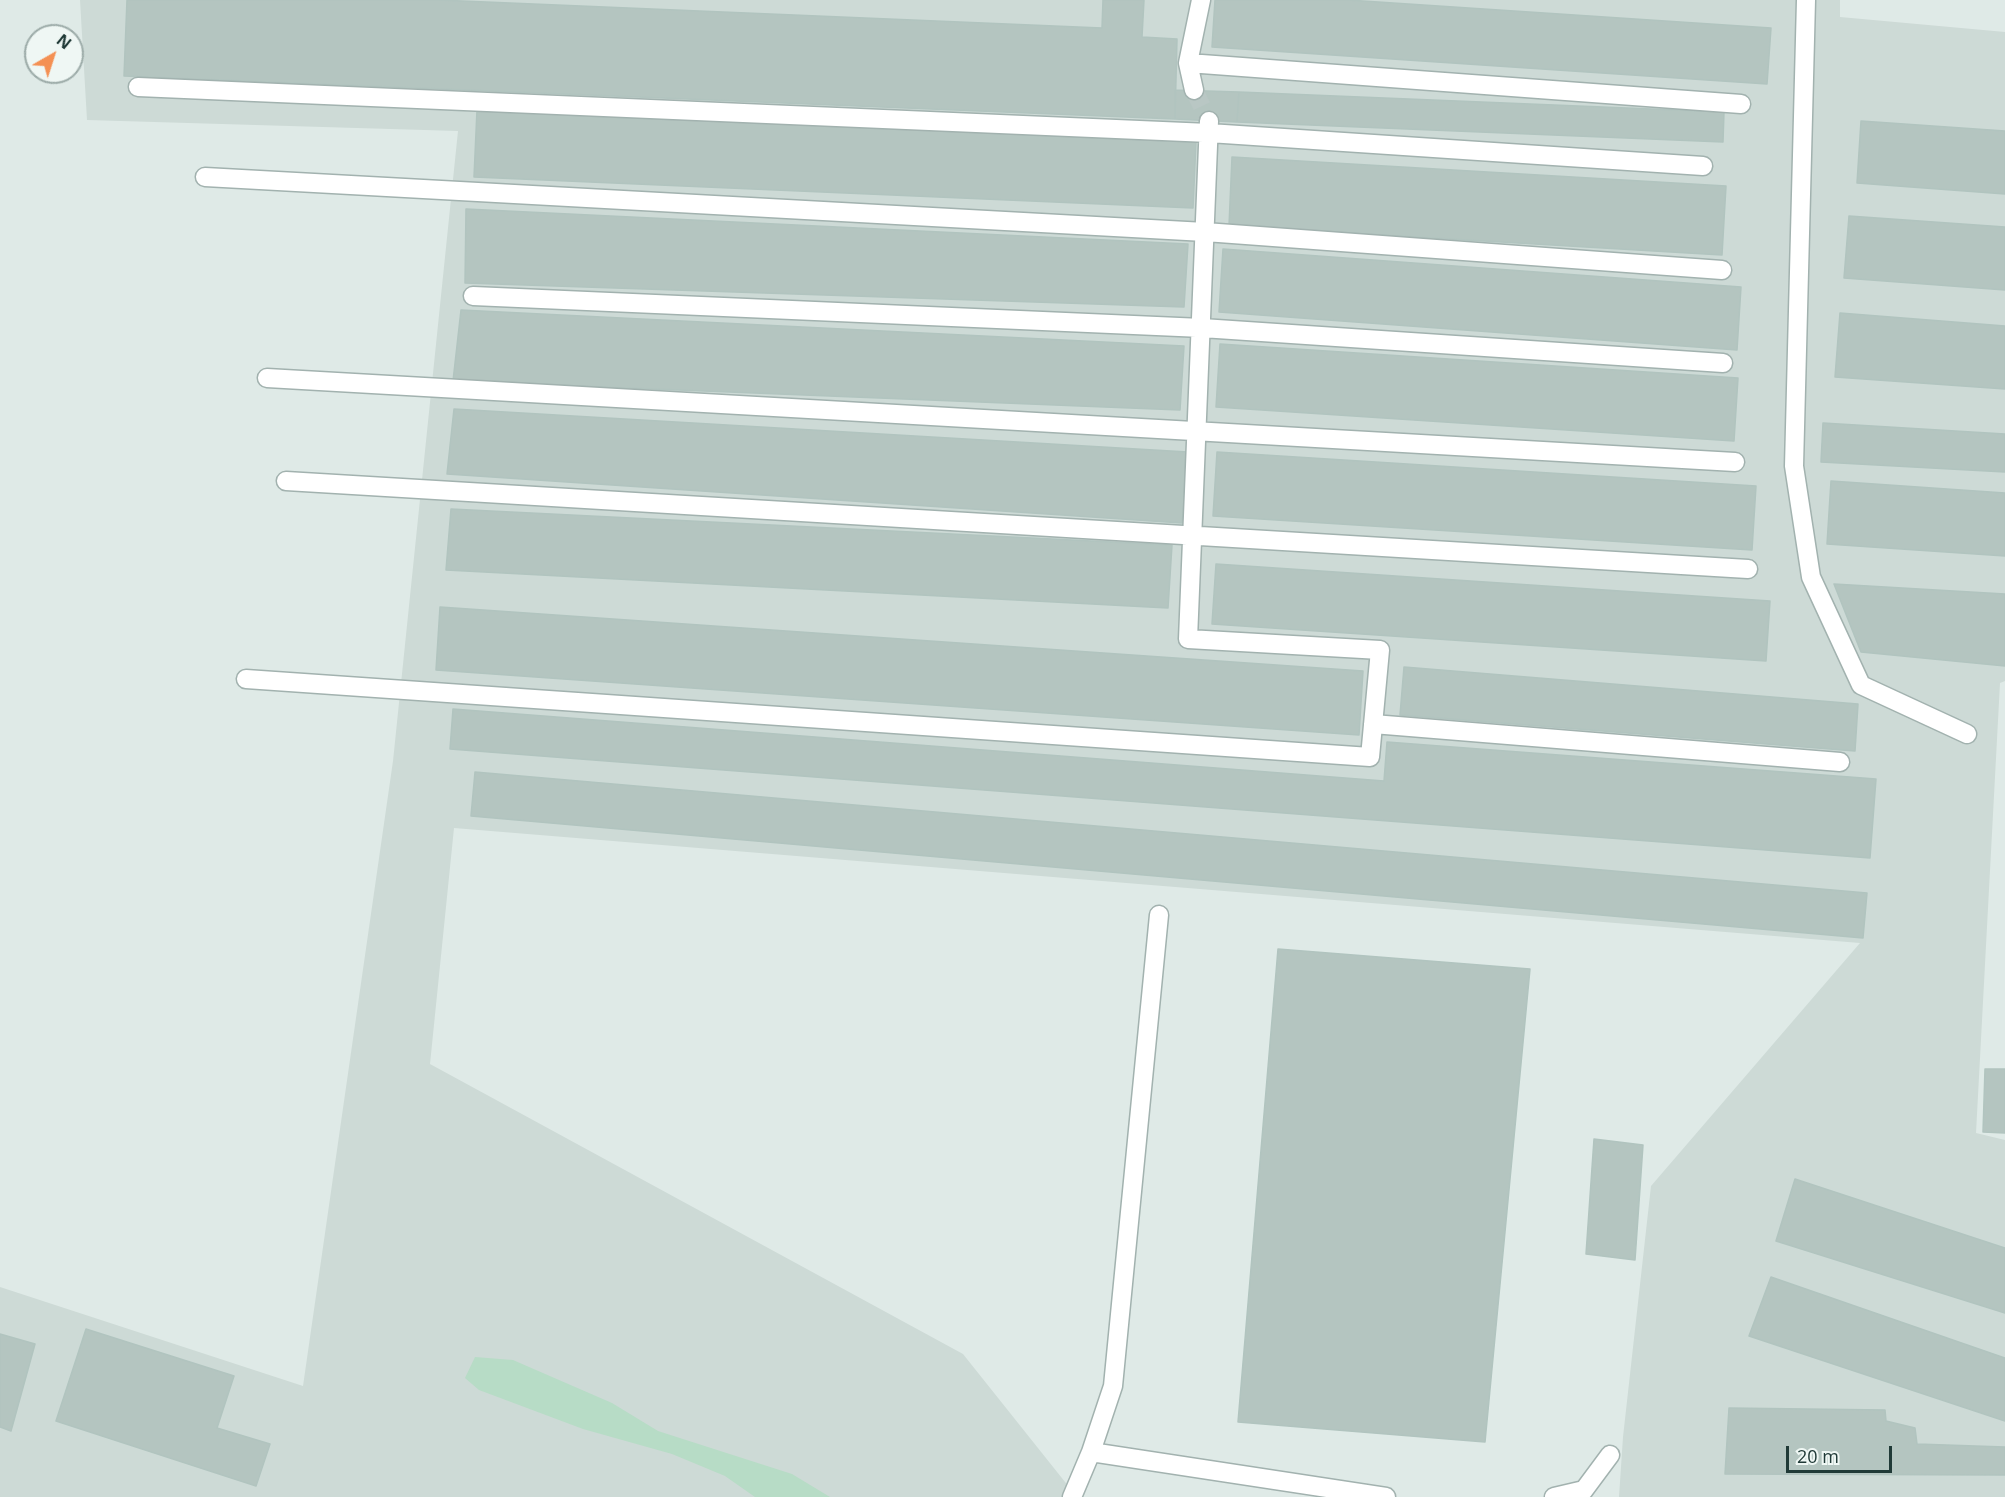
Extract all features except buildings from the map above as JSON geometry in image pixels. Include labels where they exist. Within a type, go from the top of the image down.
[{"type":"lane","points":[[1194,90],[1188,63],[1201,0]]},
{"type":"lane","points":[[1806,0],[1794,466],[1811,577],[1860,685],[1967,734]]},
{"type":"lane","points":[[1188,63],[1741,104]]},
{"type":"lane","points":[[138,87],[1209,127],[1703,166]]},
{"type":"lane","points":[[246,679],[1370,757],[1380,650],[1188,639],[1209,127]]},
{"type":"lane","points":[[205,177],[1205,232],[1722,270]]},
{"type":"lane","points":[[473,296],[1202,328],[1723,363]]},
{"type":"lane","points":[[267,378],[1736,462]]},
{"type":"lane","points":[[286,481],[1748,569]]},
{"type":"lane","points":[[1373,724],[1840,762]]},
{"type":"lane","points":[[1072,1497],[1091,1452],[1113,1386],[1159,915]]},
{"type":"lane","points":[[1091,1452],[1386,1497]]},
{"type":"lane","points":[[1554,1497],[1584,1490],[1610,1455]]},
{"type":"shaded area","points":[[80,0],[1840,0],[1840,17],[2005,32],[2005,681],[2000,683],[1976,1133],[2005,1140],[2005,1497],[1619,1497],[1623,1437],[1651,1186],[1860,943],[454,828],[430,1064],[963,1354],[1077,1497],[0,1497],[0,1287],[303,1386],[393,761],[458,131],[87,120],[84,24],[81,24]]},
{"type":"green space","points":[[475,1357],[513,1360],[612,1403],[658,1431],[792,1474],[830,1497],[755,1497],[725,1476],[672,1454],[583,1429],[479,1390],[465,1378]]},
{"type":"tunnel","points":[[1194,90],[1209,121]]}]
